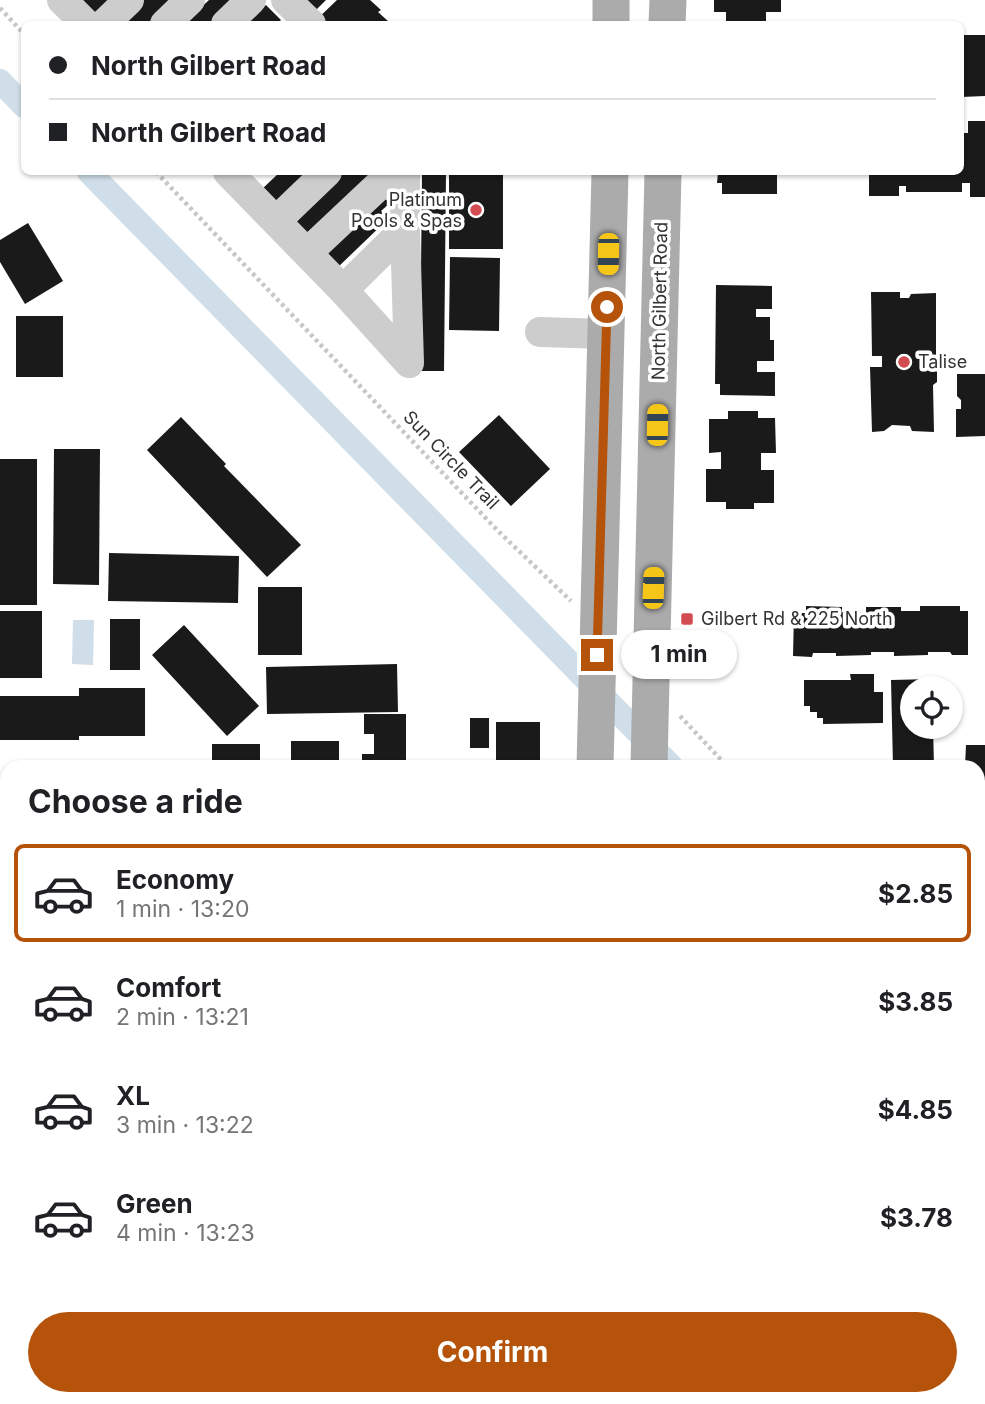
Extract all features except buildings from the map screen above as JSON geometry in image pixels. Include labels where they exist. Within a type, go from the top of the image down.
[{"type":"main road","points":[[611,0],[611,21]]},
{"type":"main road","points":[[667,21],[668,0]]},
{"type":"main road","points":[[595,760],[610,175]]},
{"type":"main road","name":"North Gilbert Road","points":[[649,760],[663,175]]},
{"type":"main road","points":[[609,227],[662,230]]},
{"type":"main road","points":[[599,562],[654,564]]},
{"type":"street","points":[[107,21],[129,0]]},
{"type":"street","points":[[168,21],[190,0]]},
{"type":"street","points":[[229,21],[251,0]]},
{"type":"street","points":[[65,1],[83,21]]},
{"type":"street","points":[[276,221],[324,175]]},
{"type":"street","points":[[307,253],[390,175]]},
{"type":"street","points":[[247,178],[276,221],[409,363],[405,175]]},
{"type":"street","points":[[343,290],[405,229]]},
{"type":"street","points":[[540,332],[606,334]]},
{"type":"path","points":[[0,8],[21,31]]},
{"type":"path","name":"Sun Circle Trail","points":[[159,175],[498,531],[598,627]]},
{"type":"path","points":[[650,684],[721,760]]},
{"type":"shaded area","points":[[73,620],[94,620],[93,665],[72,664]]},
{"type":"waterway","points":[[0,81],[21,103]]},
{"type":"waterway","points":[[92,175],[665,760]]},
{"type":"place","name":"Platinum Pools & Spas","points":[[476,210]]},
{"type":"place","name":"Talise","points":[[904,362]]},
{"type":"place","name":"Gilbert Rd & 225 North","points":[[687,619]]},
{"type":"route","points":[[597,655],[607,307]]}]
